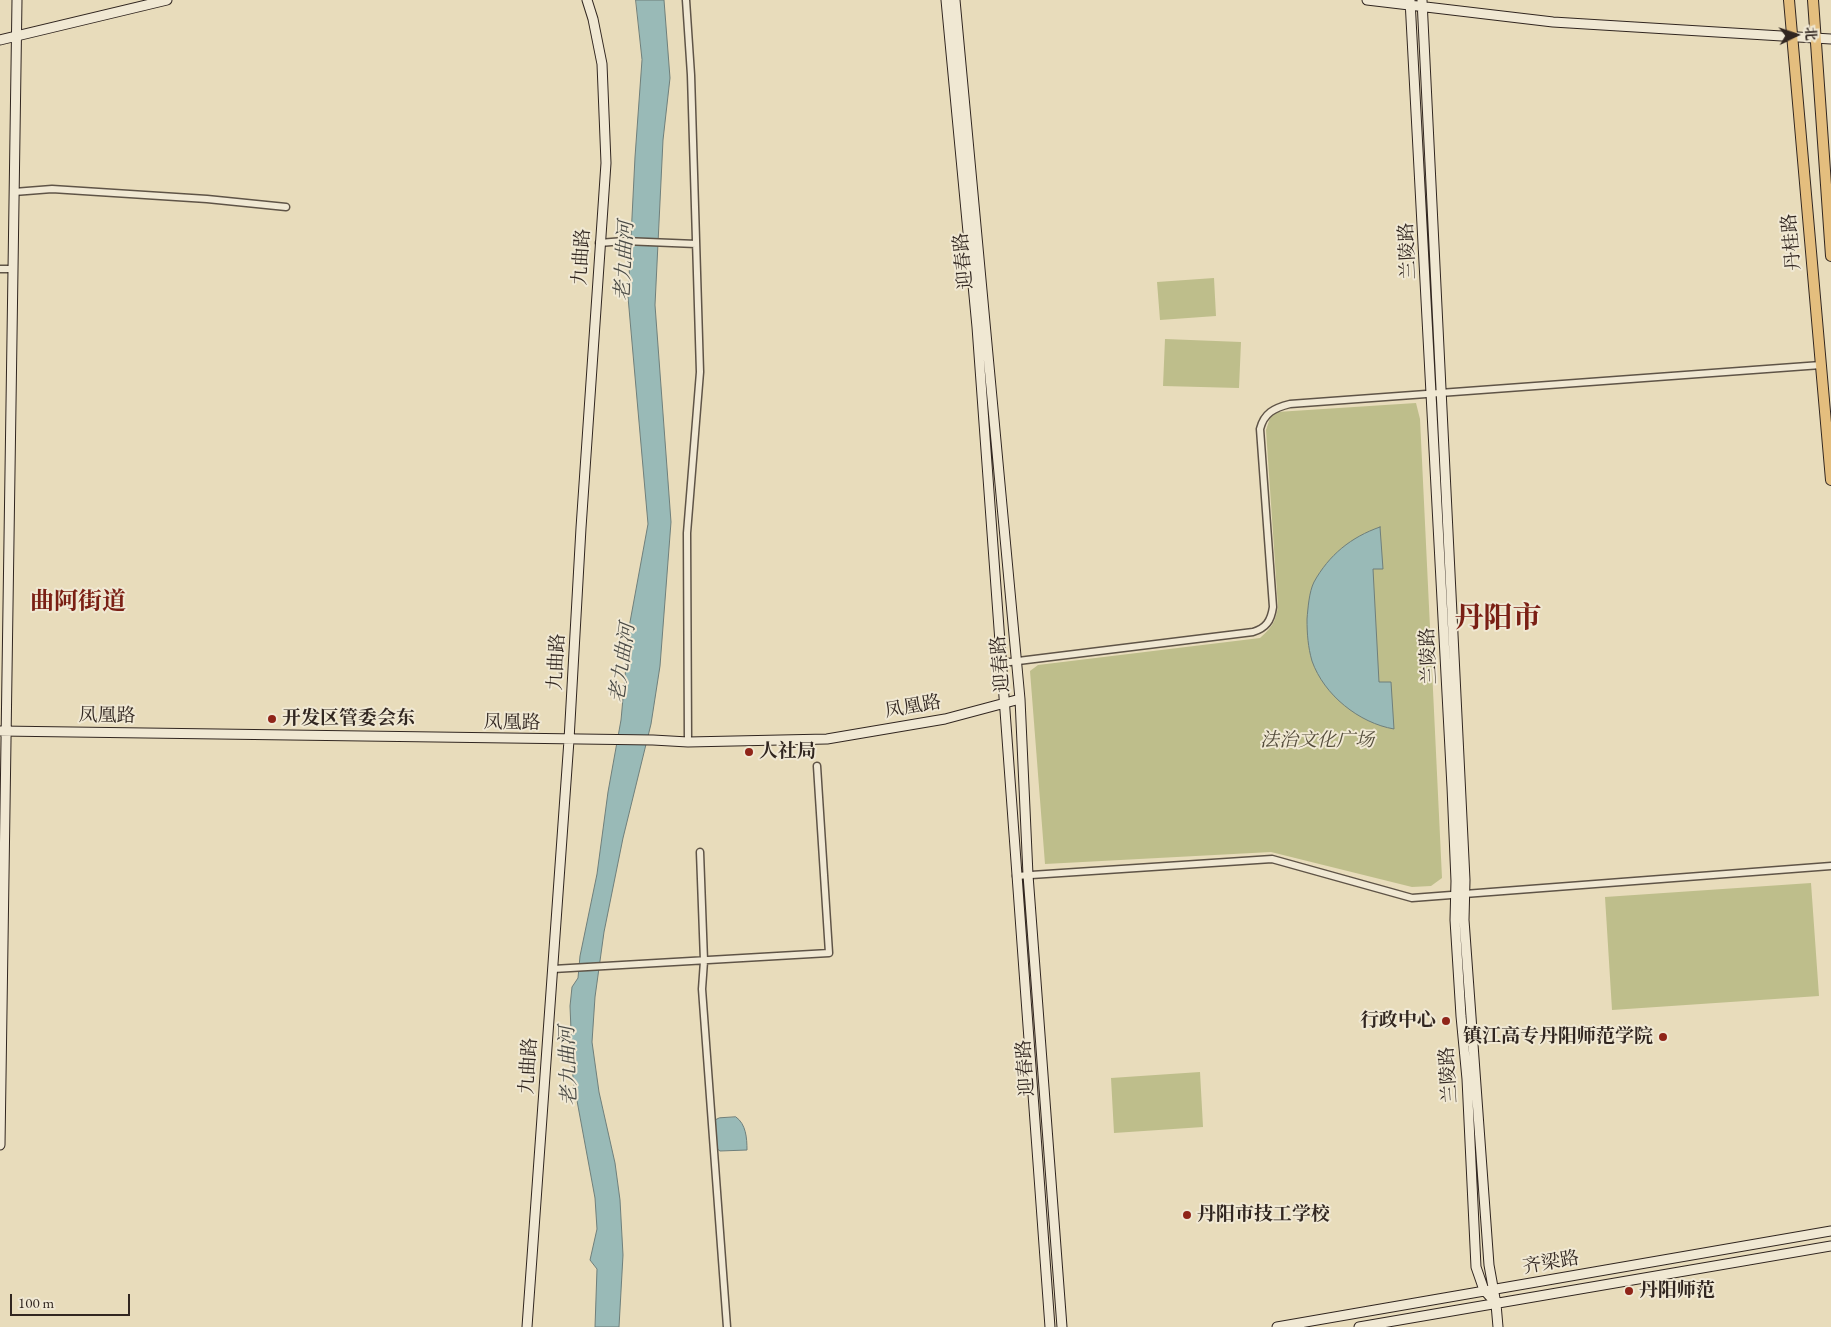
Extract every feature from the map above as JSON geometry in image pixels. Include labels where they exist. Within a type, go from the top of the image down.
[{"type":"main road","name":"丹桂路","points":[[1789,0],[1831,480]]},
{"type":"main road","name":"丹桂路","points":[[1813,0],[1814,38],[1831,256]]},
{"type":"street","points":[[0,1145],[4,731],[17,0]]},
{"type":"street","points":[[0,40],[167,0]]},
{"type":"street","name":"九曲路","points":[[528,1327],[569,740],[599,242],[606,163],[602,64],[587,0]]},
{"type":"street","points":[[686,0],[691,75],[700,372],[687,533],[688,742]]},
{"type":"street","name":"迎春路","points":[[946,0],[977,326],[1050,1327]]},
{"type":"street","name":"迎春路","points":[[955,0],[1020,699],[1028,875],[1062,1327]]},
{"type":"street","points":[[1367,0],[1422,3],[1553,22],[1831,39]]},
{"type":"street","name":"兰陵路","points":[[1410,2],[1436,393]]},
{"type":"street","name":"兰陵路","points":[[1422,3],[1452,788],[1476,1078],[1489,1264],[1489,1290]]},
{"type":"street","points":[[14,192],[52,189],[207,199],[286,207]]},
{"type":"street","points":[[599,242],[624,241],[696,244]]},
{"type":"street","points":[[0,269],[13,269]]},
{"type":"street","points":[[1002,663],[1260,630],[1272,617],[1273,607],[1260,429],[1262,420],[1268,413],[1278,407],[1290,404],[1325,403],[1821,365]]},
{"type":"street","name":"凤凰路","points":[[4,731],[688,742],[827,739],[945,719],[1020,699]]},
{"type":"street","points":[[553,969],[829,953],[817,766]]},
{"type":"street","points":[[700,852],[704,961],[702,989],[727,1327]]},
{"type":"street","points":[[1016,876],[1272,859],[1412,898],[1831,866]]},
{"type":"street","name":"兰陵路","points":[[1460,894],[1455,929],[1467,1079],[1476,1267],[1496,1304],[1498,1327]]},
{"type":"street","name":"齐梁路","points":[[1277,1327],[1831,1231]]},
{"type":"street","name":"齐梁路","points":[[1359,1327],[1831,1246]]},
{"type":"green space","points":[[1214,278],[1216,316],[1160,320],[1157,282]]},
{"type":"green space","points":[[1165,339],[1241,342],[1239,388],[1163,386]]},
{"type":"green space","name":"法治文化广场","points":[[1416,403],[1420,419],[1442,878],[1431,886],[1412,887],[1271,852],[1045,864],[1030,671],[1038,665],[1260,638],[1272,624],[1278,607],[1266,430],[1270,418],[1277,412]]},
{"type":"green space","points":[[1811,883],[1819,996],[1612,1010],[1605,897]]},
{"type":"green space","points":[[1200,1072],[1203,1127],[1114,1133],[1111,1078]]},
{"type":"water","points":[[636,0],[664,0],[670,78],[663,140],[655,305],[671,522],[660,666],[651,724],[623,838],[604,932],[595,997],[592,1042],[599,1092],[615,1163],[620,1200],[623,1255],[619,1327],[595,1327],[597,1269],[590,1260],[597,1229],[595,1198],[573,1079],[570,1006],[572,987],[578,978],[580,956],[597,874],[608,792],[621,720],[630,622],[648,524],[628,297],[642,60]]},
{"type":"water","points":[[1380,527],[1383,569],[1373,569],[1379,682],[1391,682],[1394,729],[1368,721],[1344,706],[1334,696],[1325,685],[1312,661],[1308,635],[1307,619],[1310,595],[1312,586],[1320,572],[1334,555],[1350,542]]},
{"type":"water","points":[[736,1117],[744,1127],[747,1150],[720,1151],[716,1148],[715,1120]]},
{"type":"place","name":"开发区管委会东","points":[[272,719]]},
{"type":"place","name":"人社局","points":[[749,752]]},
{"type":"place","name":"行政中心","points":[[1446,1021]]},
{"type":"place","name":"镇江高专丹阳师范学院","points":[[1663,1037]]},
{"type":"place","name":"丹阳市技工学校","points":[[1187,1215]]},
{"type":"place","name":"丹阳师范","points":[[1629,1291]]},
{"type":"district","name":"曲阿街道","points":[[78,602]]},
{"type":"district","name":"丹阳市","points":[[1498,619]]},
{"type":"water label","name":"老九曲河","points":[[625,261]]},
{"type":"water label","name":"老九曲河","points":[[623,663]]},
{"type":"water label","name":"老九曲河","points":[[569,1066]]}]
